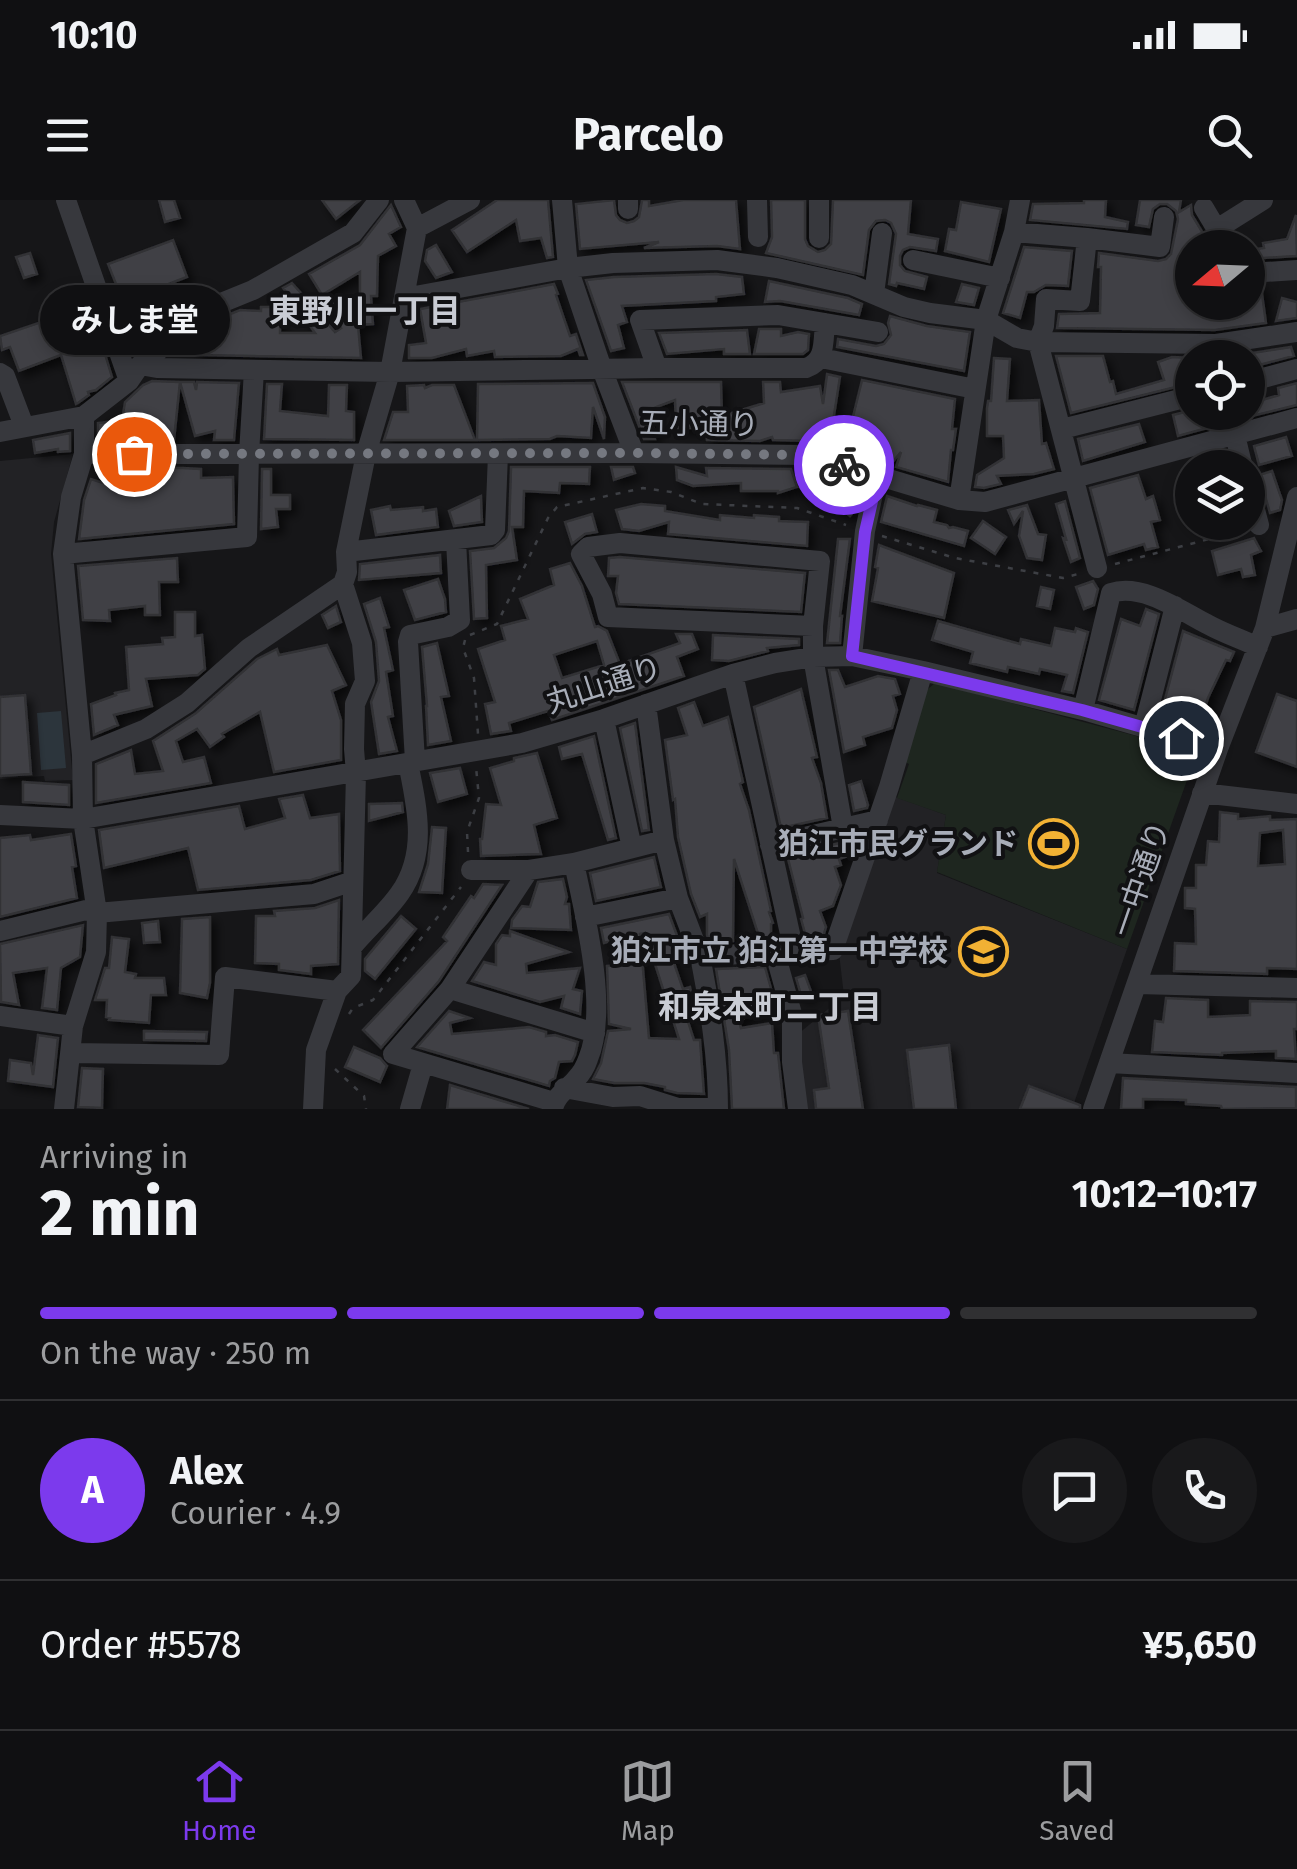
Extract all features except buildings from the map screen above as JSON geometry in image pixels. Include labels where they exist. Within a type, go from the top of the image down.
[{"type":"street","points":[[66,200],[134,373]]},
{"type":"street","points":[[0,432],[84,416],[174,338],[190,316],[253,290],[353,233],[379,200]]},
{"type":"street","points":[[313,1109],[316,1050],[337,991],[351,976],[355,704],[365,682],[362,643],[343,584],[366,454],[390,372],[418,228],[404,200]]},
{"type":"street","points":[[418,228],[470,200]]},
{"type":"street","points":[[562,200],[568,268],[634,453]]},
{"type":"street","points":[[757,200],[758,237]]},
{"type":"street","points":[[819,200],[819,238]]},
{"type":"street","points":[[959,500],[986,320],[1020,200]]},
{"type":"street","points":[[1204,208],[1221,237],[1264,200]]},
{"type":"street","points":[[1014,232],[1160,247],[1164,217]]},
{"type":"street","points":[[874,294],[882,233]]},
{"type":"street","points":[[1087,238],[1080,301],[1046,299],[1038,342],[1096,568]]},
{"type":"street","points":[[404,298],[568,268],[717,260],[852,284],[904,307],[986,320],[1018,338],[1038,342],[1175,349]]},
{"type":"street","points":[[913,260],[1000,278]]},
{"type":"street","points":[[1265,272],[1297,270]]},
{"type":"street","points":[[657,368],[640,320],[778,314],[878,332]]},
{"type":"street","points":[[134,373],[157,368],[390,372],[806,368],[821,358],[825,323]]},
{"type":"street","points":[[1264,340],[1297,332]]},
{"type":"street","points":[[821,358],[975,389]]},
{"type":"street","points":[[1265,377],[1297,369]]},
{"type":"street","points":[[63,554],[248,537],[254,370]]},
{"type":"street","points":[[0,373],[5,376],[24,426]]},
{"type":"street","points":[[1062,429],[1175,400]]},
{"type":"street","points":[[64,1109],[73,1026],[96,952],[97,912],[82,819],[82,755],[63,554],[71,498],[84,454],[84,416]]},
{"type":"street","name":"五小通り","points":[[84,454],[810,455],[959,500],[985,502],[1297,418]]},
{"type":"street","points":[[1236,430],[1240,450]]},
{"type":"street","points":[[346,552],[491,535],[495,530],[498,454]]},
{"type":"street","points":[[852,656],[865,532],[878,475]]},
{"type":"street","name":"一中通り","points":[[1092,1109],[1261,637],[1296,508]]},
{"type":"street","points":[[352,946],[400,893],[414,866],[419,843],[408,642],[410,635],[460,620],[456,540]]},
{"type":"street","points":[[813,626],[608,616],[602,594],[581,554],[588,547],[620,543],[820,561],[813,658],[843,828]]},
{"type":"street","points":[[82,755],[146,729],[187,704],[249,648],[343,584]]},
{"type":"street","points":[[1082,710],[1111,593],[1122,590],[1166,601],[1209,626],[1261,637],[1297,619]]},
{"type":"street","points":[[1144,728],[1175,606]]},
{"type":"street","name":"丸山通り","points":[[0,815],[82,819],[522,743],[733,674],[813,658],[852,656],[923,671],[1218,749]]},
{"type":"street","points":[[700,956],[833,950],[923,671]]},
{"type":"street","points":[[733,674],[770,844],[792,1014],[792,1062],[798,1109]]},
{"type":"street","points":[[529,870],[450,988],[394,1054],[557,1100],[640,1096],[678,1108],[718,1109],[712,1020],[700,956],[678,898],[664,840],[646,704]]},
{"type":"street","points":[[604,719],[632,848]]},
{"type":"street","points":[[1202,794],[1297,804]]},
{"type":"street","points":[[770,844],[878,820]]},
{"type":"street","points":[[471,870],[529,870],[574,864],[664,840]]},
{"type":"street","points":[[557,1100],[578,1078],[596,1032],[596,1000],[574,864]]},
{"type":"street","points":[[0,931],[86,910],[314,894],[353,881]]},
{"type":"street","points":[[585,917],[678,898]]},
{"type":"street","points":[[71,1053],[219,1056],[225,977],[337,991]]},
{"type":"street","points":[[1136,984],[1297,988]]},
{"type":"street","points":[[450,988],[596,1032]]},
{"type":"street","points":[[0,1016],[73,1026]]},
{"type":"street","points":[[1109,1063],[1297,1073]]},
{"type":"street","points":[[410,1109],[423,1064]]},
{"type":"shaded area","points":[[73,454],[54,522],[51,554],[73,780],[45,781],[44,776],[0,779],[0,461]]},
{"type":"shaded area","name":"狛江市民グランド","points":[[935,683],[1197,752],[1127,949],[937,872],[946,815],[897,798],[909,764],[903,761],[922,694]]},
{"type":"shaded area","points":[[61,711],[66,768],[41,770],[37,713]]},
{"type":"shaded area","name":"狛江市立 狛江第一中学校","points":[[887,794],[946,815],[937,873],[1127,949],[1072,1109],[798,1109],[792,1039],[844,996],[839,953]]},
{"type":"way so far","points":[[134,454],[810,455],[844,465]]},
{"type":"place","name":"みしま堂","points":[[134,454]]},
{"type":"place","name":"狛江市民グランド","points":[[1053,844]]},
{"type":"place","name":"狛江市立 狛江第一中学校","points":[[983,951]]},
{"type":"district","name":"東野川一丁目","points":[[365,311]]},
{"type":"district","name":"和泉本町二丁目","points":[[770,1007]]},
{"type":"route","points":[[844,465],[878,475],[865,532],[852,656],[1082,710],[1181,738]]}]
